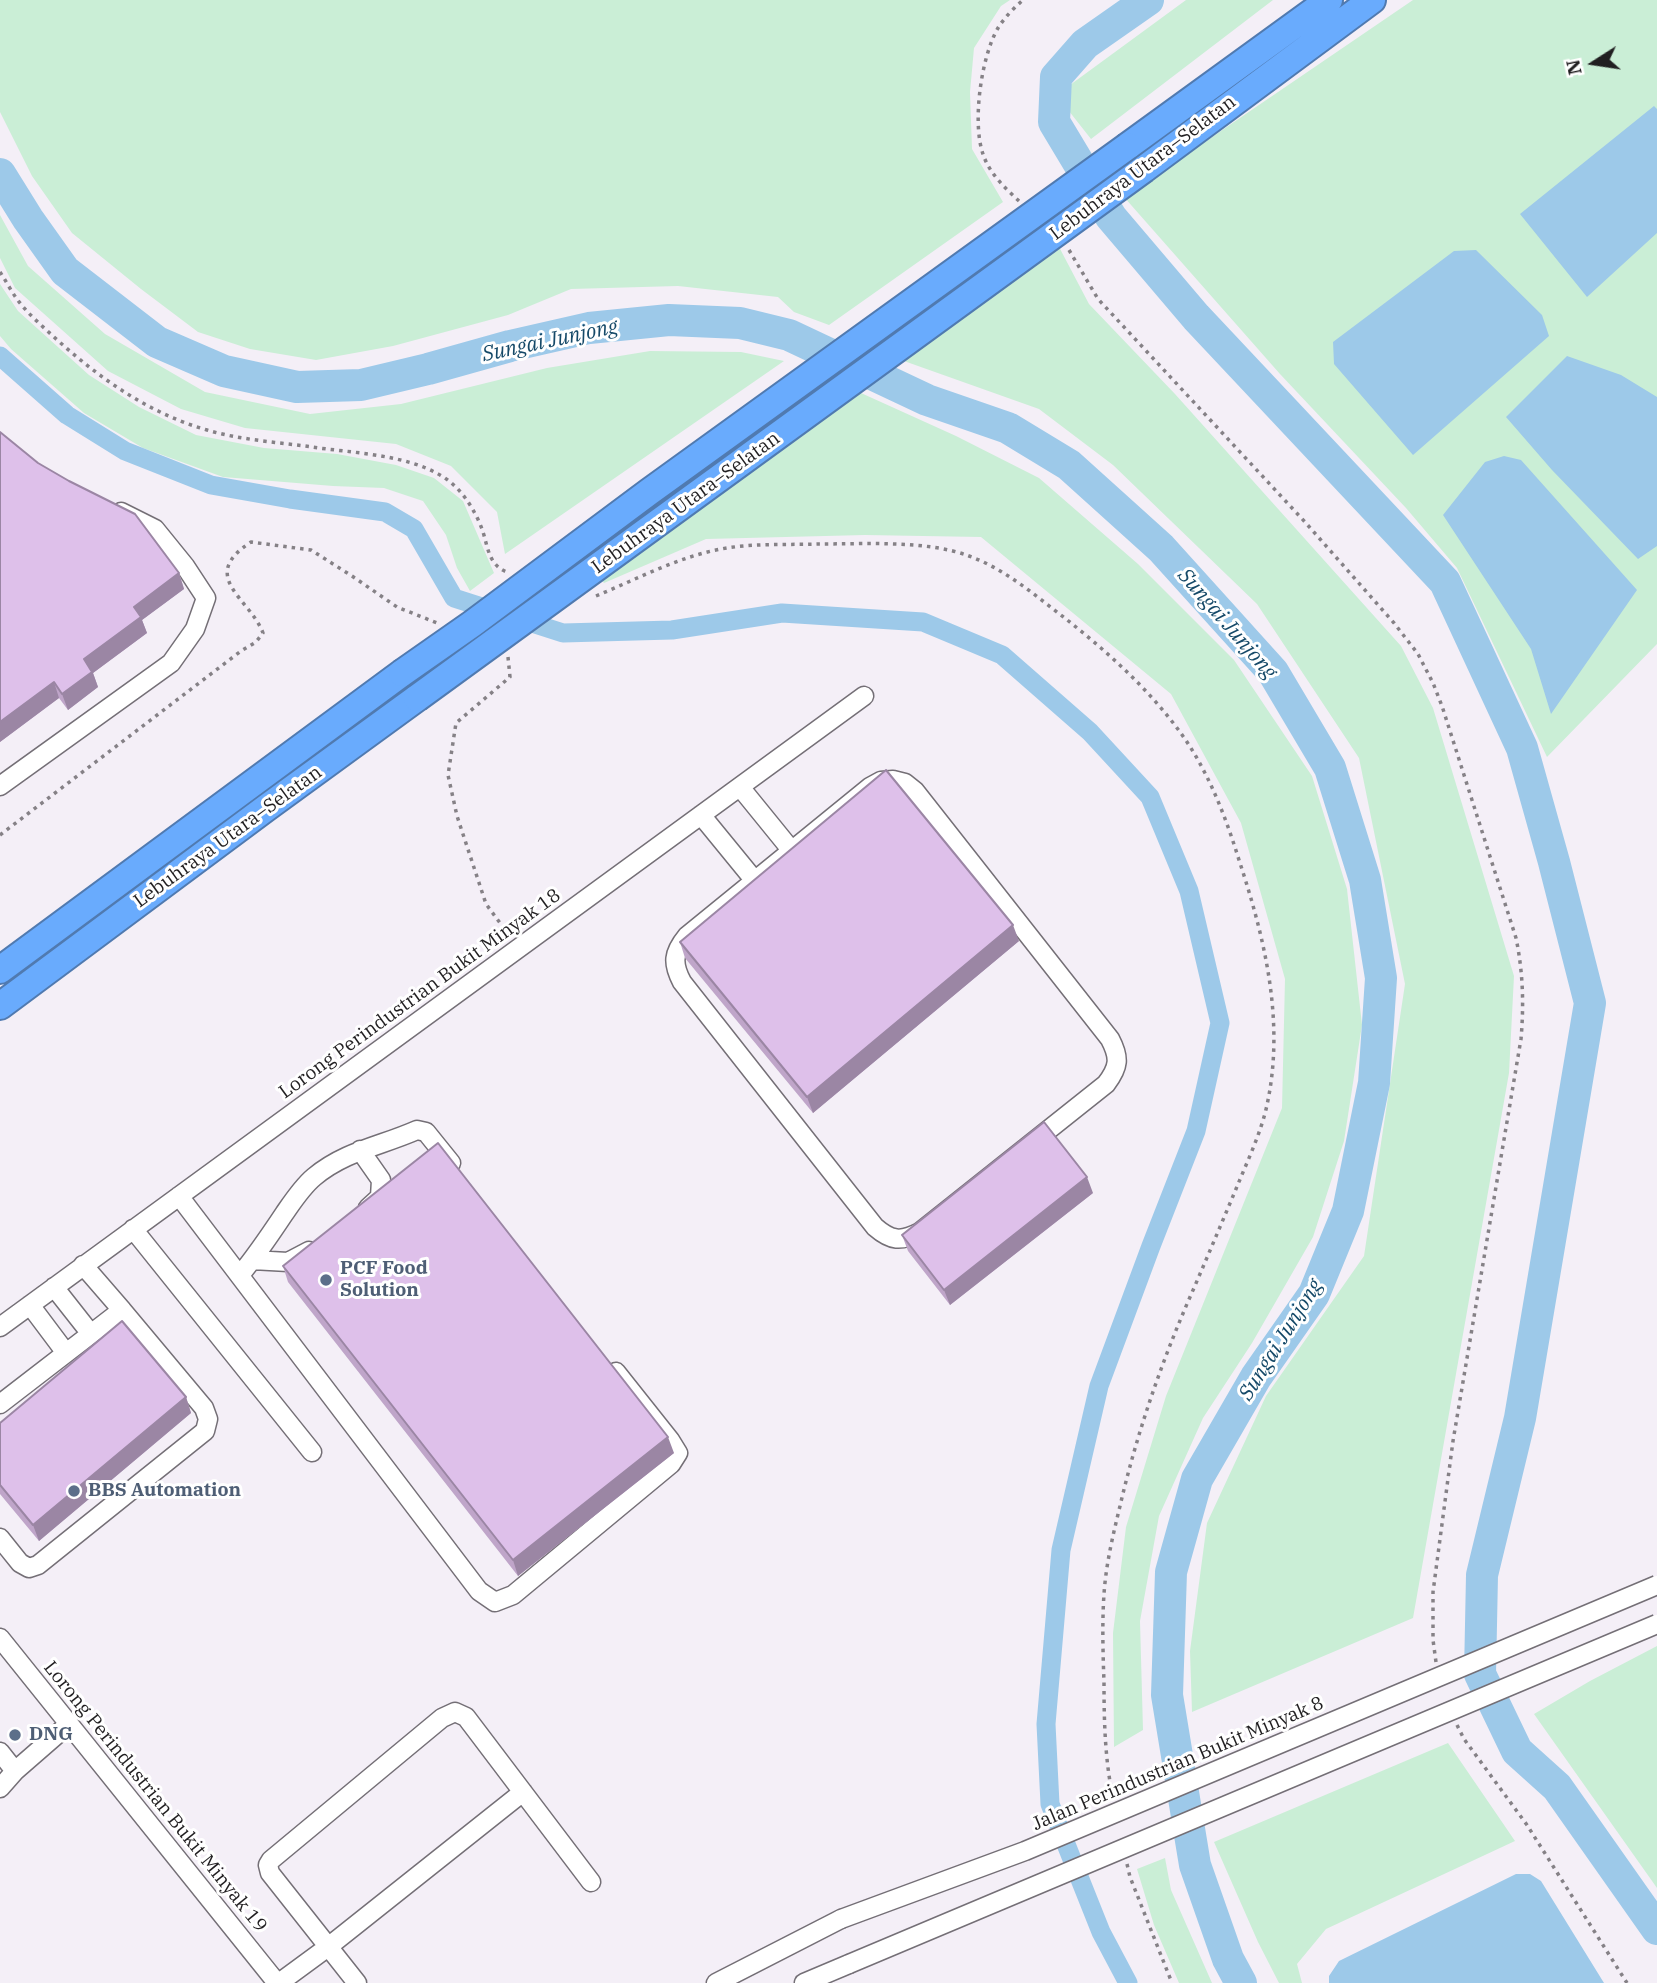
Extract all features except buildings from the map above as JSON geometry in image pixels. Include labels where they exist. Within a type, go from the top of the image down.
[{"type":"highway","name":"Lebuhraya Utara–Selatan","points":[[0,970],[660,484],[1329,0]]},
{"type":"highway","name":"Lebuhraya Utara–Selatan","points":[[0,1006],[255,816],[1372,0]]},
{"type":"street","points":[[0,786],[172,663],[195,629],[206,598],[185,566],[155,529],[100,500]]},
{"type":"street","name":"Lorong Perindustrian Bukit Minyak 18","points":[[0,1326],[864,696]]},
{"type":"street","points":[[881,781],[905,783],[915,791],[1116,1050],[1114,1074],[1105,1084],[909,1238],[897,1239],[885,1235],[875,1227],[676,971],[678,946],[687,936],[792,851],[870,787],[881,781]]},
{"type":"street","points":[[740,787],[792,851]]},
{"type":"street","points":[[701,815],[755,881]]},
{"type":"street","points":[[240,1275],[296,1196],[312,1178],[360,1150],[416,1130],[426,1132],[460,1174]]},
{"type":"street","points":[[359,1216],[380,1197],[381,1180],[360,1150]]},
{"type":"street","points":[[179,1196],[479,1591],[495,1602],[513,1595],[671,1464],[678,1453],[603,1355]]},
{"type":"street","points":[[133,1230],[312,1452]]},
{"type":"street","points":[[253,1260],[288,1262],[322,1243]]},
{"type":"street","points":[[0,1538],[20,1563],[29,1568],[38,1565],[205,1431],[208,1419],[204,1408],[83,1265]]},
{"type":"street","points":[[54,1287],[90,1334]]},
{"type":"street","points":[[30,1305],[66,1353]]},
{"type":"street","points":[[0,1404],[122,1310]]},
{"type":"street","name":"Jalan Perindustrian Bukit Minyak 8","points":[[716,1983],[841,1919],[1026,1851],[1657,1585]]},
{"type":"street","points":[[804,1983],[1657,1624]]},
{"type":"street","name":"Lorong Perindustrian Bukit Minyak 19","points":[[0,1638],[278,1983]]},
{"type":"street","points":[[357,1983],[270,1873],[268,1865],[442,1718],[455,1712],[466,1717],[591,1882]]},
{"type":"street","points":[[0,1788],[15,1771],[69,1724]]},
{"type":"street","points":[[0,1752],[15,1771]]},
{"type":"street","points":[[278,1983],[328,1947],[523,1792]]},
{"type":"path","points":[[1023,0],[999,27],[989,50],[979,108],[978,134],[983,155],[994,174],[1027,208]]},
{"type":"path","points":[[1064,242],[1098,299],[1305,522],[1394,622],[1418,654],[1442,706],[1516,938],[1524,986],[1521,1039],[1453,1441],[1433,1592],[1433,1640],[1437,1664]]},
{"type":"path","points":[[0,272],[17,300],[70,351],[137,401],[177,420],[209,431],[249,439],[413,463],[442,475],[460,491],[474,512],[491,561],[500,570],[513,575]]},
{"type":"path","points":[[0,835],[240,651],[256,642],[263,633],[259,622],[240,601],[229,582],[229,568],[235,552],[251,542],[312,550],[397,607],[440,625]]},
{"type":"path","points":[[589,599],[690,557],[723,548],[766,545],[893,545],[942,549],[967,555],[1001,571],[1041,599],[1137,680],[1184,738],[1210,782],[1230,830],[1266,951],[1273,1005],[1274,1059],[1267,1109],[1246,1167],[1167,1351],[1126,1480],[1111,1542],[1104,1593],[1104,1737],[1114,1800]]},
{"type":"path","points":[[507,652],[510,677],[456,723],[448,775],[457,816],[486,904],[519,948]]},
{"type":"path","points":[[1452,1714],[1464,1739],[1527,1825],[1627,1983]]},
{"type":"path","points":[[1128,1864],[1130,1877],[1172,1983]]},
{"type":"green space","points":[[0,0],[1010,0],[1001,6],[974,48],[970,92],[972,149],[1003,202],[829,325],[794,312],[778,297],[678,286],[571,289],[508,315],[393,346],[316,360],[250,349],[198,332],[72,233],[32,176],[0,112]]},
{"type":"green space","points":[[1186,0],[1273,0],[1091,139],[1065,106],[1070,85]]},
{"type":"green space","points":[[1413,0],[1657,0],[1657,644],[1547,757],[1457,568],[1406,508],[1280,374],[1124,197]]},
{"type":"green space","points":[[0,215],[28,266],[105,334],[205,392],[310,414],[401,404],[547,368],[650,351],[741,352],[784,361],[505,554],[497,512],[451,466],[396,444],[245,428],[181,409],[108,371],[15,288],[0,258]]},
{"type":"green space","points":[[1058,245],[1089,304],[1175,394],[1401,646],[1433,708],[1514,976],[1509,1073],[1413,1618],[1192,1712],[1190,1651],[1207,1523],[1266,1396],[1364,1256],[1405,984],[1359,758],[1257,604],[1113,465],[1039,409],[904,361]]},
{"type":"green space","points":[[0,284],[18,311],[89,375],[139,407],[196,435],[264,448],[337,454],[396,465],[434,478],[463,501],[494,573],[470,591],[457,568],[446,535],[423,501],[384,488],[223,477],[143,448],[84,413],[11,349],[0,336]]},
{"type":"green space","points":[[861,393],[956,436],[1039,478],[1138,564],[1234,660],[1312,776],[1347,889],[1362,1025],[1344,1141],[1313,1237],[1252,1343],[1203,1418],[1159,1516],[1140,1621],[1143,1730],[1114,1747],[1113,1633],[1126,1527],[1166,1396],[1282,1108],[1285,979],[1241,823],[1171,694],[981,537],[865,535],[706,539],[604,583],[600,578]]},
{"type":"green space","points":[[1657,1646],[1657,1888],[1534,1714]]},
{"type":"green space","points":[[1448,1743],[1515,1841],[1326,1929],[1297,1964],[1302,1983],[1279,1983],[1214,1842]]},
{"type":"green space","points":[[1165,1858],[1171,1890],[1212,1983],[1179,1983],[1154,1925],[1137,1869]]},
{"type":"water","points":[[1654,106],[1657,109],[1657,233],[1587,297],[1520,214]]},
{"type":"water","points":[[1476,250],[1542,315],[1549,336],[1413,455],[1334,364],[1333,342],[1454,251]]},
{"type":"water","points":[[1567,356],[1621,375],[1657,397],[1657,546],[1638,559],[1552,470],[1506,417]]},
{"type":"water","points":[[1504,456],[1521,460],[1637,590],[1551,714],[1531,649],[1443,515],[1485,462]]},
{"type":"water","points":[[1516,1874],[1530,1874],[1541,1881],[1604,1983],[1329,1983],[1329,1976],[1339,1961]]},
{"type":"waterway","points":[[1148,0],[1085,44],[1056,77],[1054,122],[1111,217],[1196,317],[1445,582],[1522,748],[1554,862],[1590,1003],[1520,1418],[1482,1575],[1480,1674],[1517,1751],[1557,1787],[1657,1929]]},
{"type":"waterway","name":"Sungai Junjong","points":[[0,174],[65,271],[157,342],[224,371],[297,387],[361,385],[589,328],[669,320],[740,323],[789,335],[927,400],[1008,428],[1069,465],[1161,548],[1273,672],[1330,768],[1365,880],[1381,978],[1374,1083],[1348,1211],[1314,1294],[1256,1377],[1197,1479],[1171,1572],[1167,1695],[1195,1865],[1228,1959],[1241,1983]]},
{"type":"waterway","points":[[0,356],[67,415],[125,451],[211,485],[385,512],[414,529],[454,598],[563,633],[672,630],[782,613],[923,622],[1002,655],[1090,732],[1150,797],[1189,891],[1220,1023],[1196,1131],[1099,1386],[1061,1550],[1046,1724],[1050,1804],[1101,1932],[1128,1983]]},
{"type":"place","name":"PCF Food Solution","points":[[326,1280]]},
{"type":"place","name":"BBS Automation","points":[[74,1491]]},
{"type":"place","name":"DNG","points":[[15,1735]]}]
